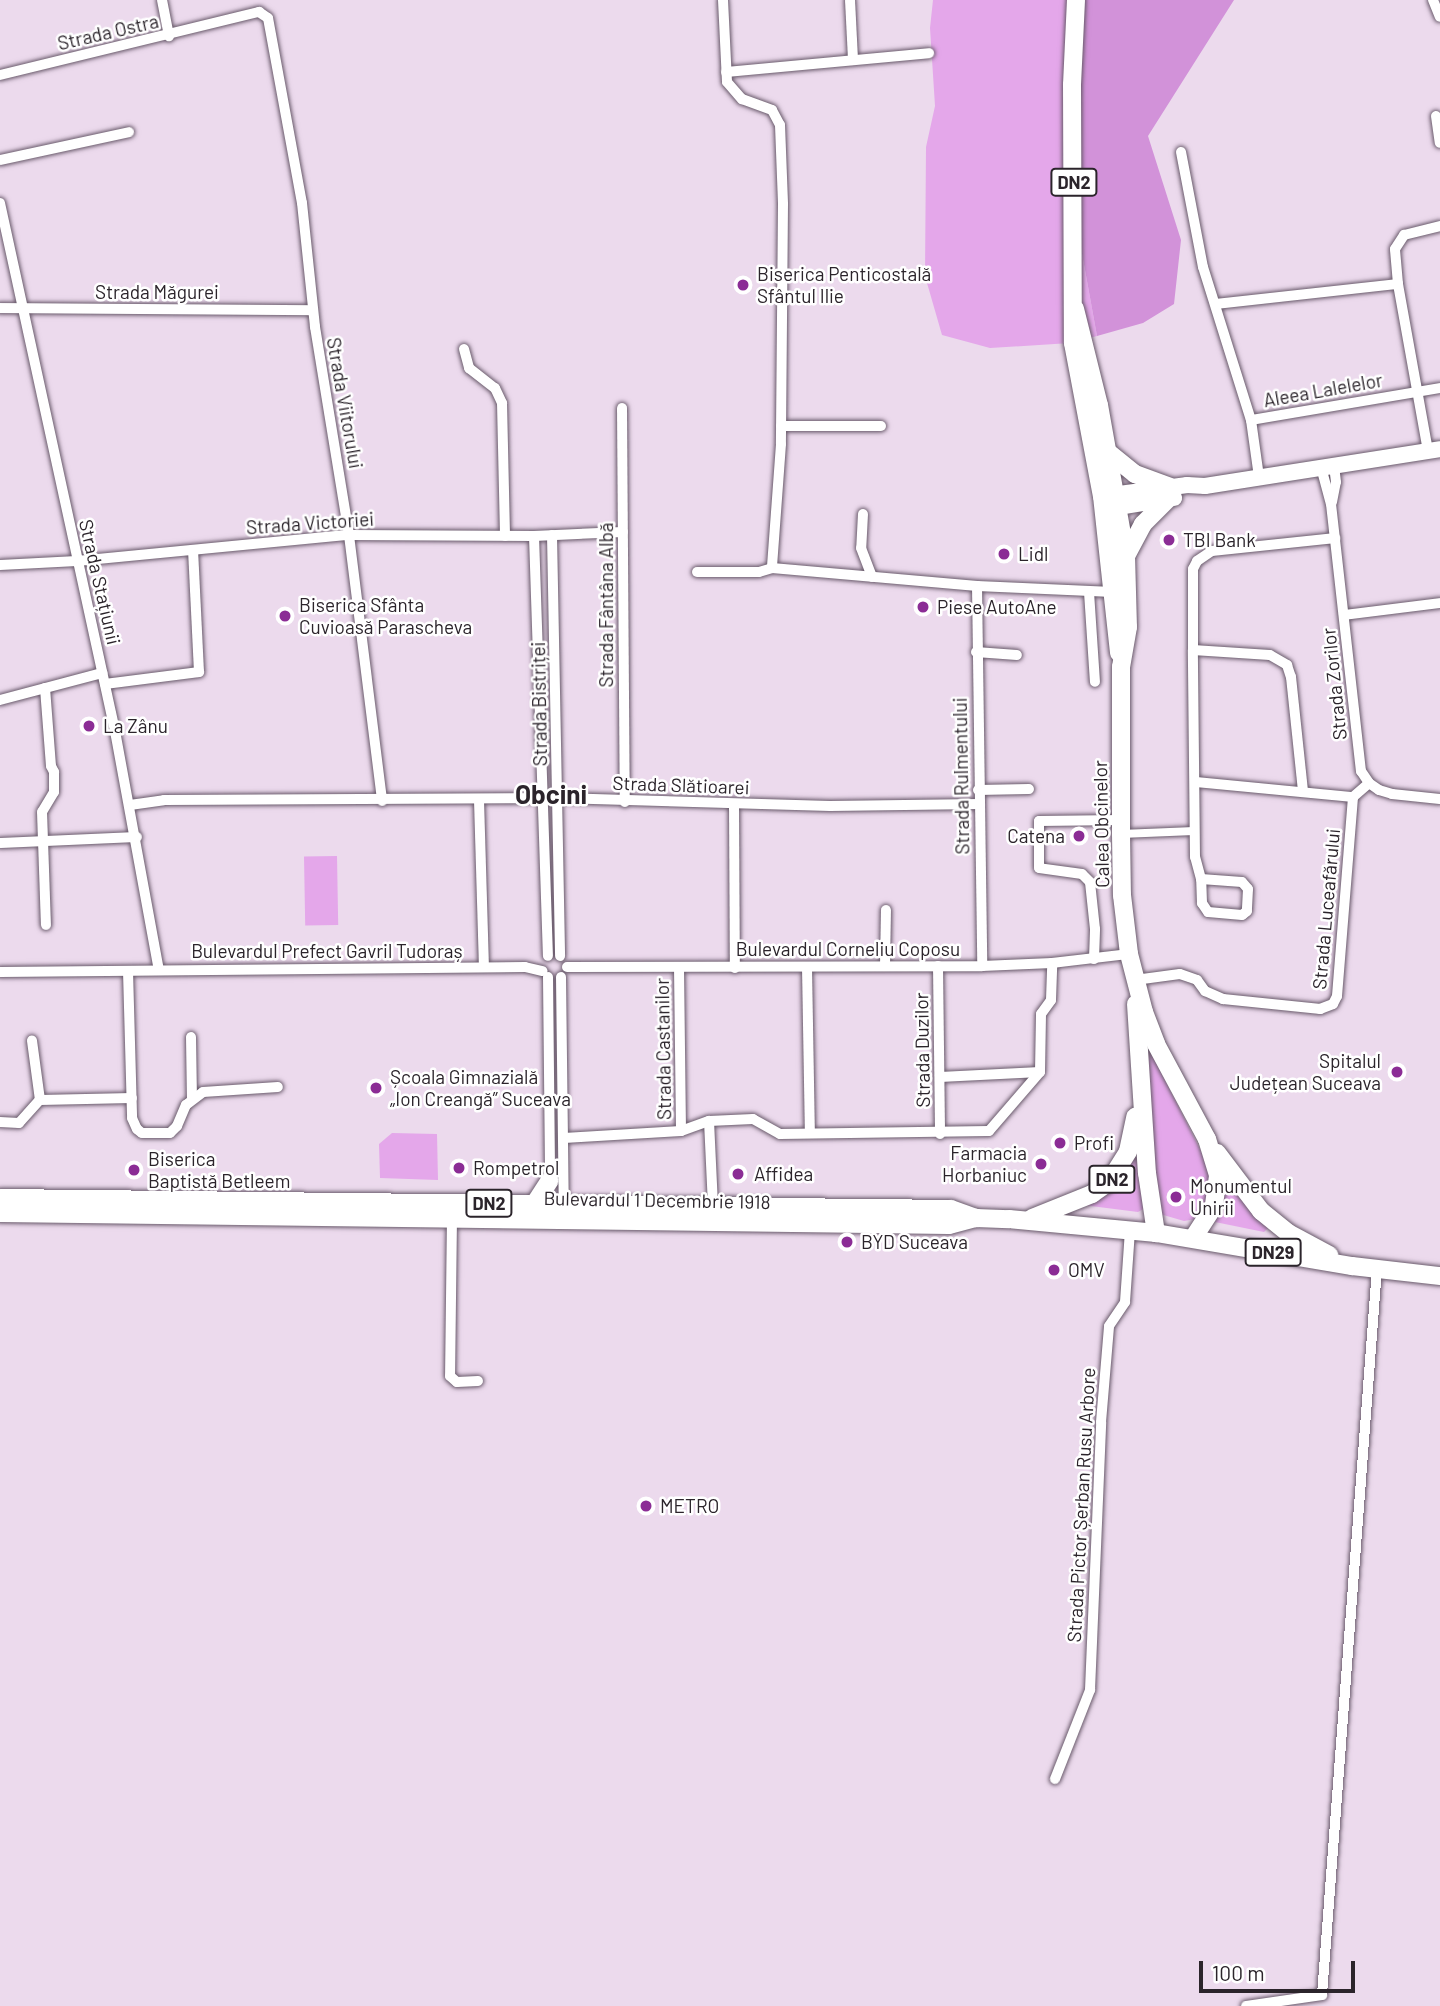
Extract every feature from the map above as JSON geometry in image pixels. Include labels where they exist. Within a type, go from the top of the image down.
[{"type":"main road","name":"DN2","points":[[1076,0],[1072,85],[1075,309],[1073,343],[1110,502]]},
{"type":"main road","name":"DN2","points":[[1075,309],[1109,453],[1110,502]]},
{"type":"main road","points":[[1110,502],[1169,493],[1188,495],[1205,486],[1434,450]]},
{"type":"main road","points":[[1109,453],[1135,474],[1169,493]]},
{"type":"main road","points":[[1126,556],[1143,524],[1169,493]]},
{"type":"main road","name":"Calea Obcinelor","points":[[1110,502],[1126,556],[1128,627],[1121,667]]},
{"type":"main road","name":"Calea Obcinelor","points":[[1110,502],[1113,592],[1121,667],[1122,895],[1129,954],[1156,1044],[1207,1139],[1216,1167],[1219,1188],[1214,1206],[1193,1238]]},
{"type":"main road","name":"Calea Obcinelor","points":[[1135,980],[1140,1089],[1156,1233]]},
{"type":"main road","name":"DN2","points":[[1027,1220],[1093,1194],[1109,1182],[1128,1151],[1140,1089]]},
{"type":"main road","name":"DN29","points":[[1207,1139],[1242,1189],[1274,1223],[1310,1246],[1352,1266]]},
{"type":"main road","points":[[550,1180],[553,1209]]},
{"type":"main road","name":"Bulevardul 1 Decembrie 1918","points":[[0,1198],[553,1209],[949,1225],[976,1218],[1027,1220]]},
{"type":"main road","name":"Bulevardul 1 Decembrie 1918","points":[[0,1213],[452,1217],[553,1209],[713,1206],[951,1209],[976,1218]]},
{"type":"main road","name":"DN2","points":[[1027,1220],[1193,1238]]},
{"type":"main road","name":"DN29","points":[[1193,1238],[1352,1266],[1440,1276]]},
{"type":"street","points":[[162,0],[169,36]]},
{"type":"street","points":[[723,0],[727,82],[735,93],[772,110],[780,125],[783,204],[780,426],[772,568]]},
{"type":"street","points":[[849,0],[853,60]]},
{"type":"street","points":[[1433,0],[1440,17]]},
{"type":"street","name":"Strada Ostra","points":[[0,75],[259,12],[265,14]]},
{"type":"street","name":"Strada Viitorului","points":[[265,14],[284,94],[299,179],[313,310],[349,535],[382,801]]},
{"type":"street","points":[[726,72],[929,52]]},
{"type":"street","points":[[1436,116],[1440,143]]},
{"type":"street","points":[[0,160],[129,132]]},
{"type":"street","points":[[1181,152],[1203,267],[1251,420]]},
{"type":"street","name":"Strada Stațiunii","points":[[0,203],[137,837],[159,970]]},
{"type":"street","points":[[1434,450],[1417,392],[1394,259],[1397,241],[1404,235],[1440,226]]},
{"type":"street","points":[[1216,304],[1398,285]]},
{"type":"street","name":"Strada Măgurei","points":[[0,308],[313,310]]},
{"type":"street","points":[[464,349],[469,368],[495,388],[502,403],[505,536]]},
{"type":"street","name":"Aleea Lalelelor","points":[[1259,477],[1251,420],[1440,388]]},
{"type":"street","name":"Strada Fântâna Albă","points":[[622,408],[625,802]]},
{"type":"street","points":[[780,426],[881,426]]},
{"type":"street","name":"Strada Zorilor","points":[[1327,466],[1360,762],[1369,783]]},
{"type":"street","points":[[863,514],[861,548],[872,576]]},
{"type":"street","name":"Strada Victoriei","points":[[0,565],[77,561],[349,535],[534,536],[623,532]]},
{"type":"street","name":"Strada Bistriței","points":[[550,1180],[559,798],[552,535]]},
{"type":"street","name":"Strada Bistriței","points":[[534,536],[543,799],[564,1138],[553,1209]]},
{"type":"street","points":[[1201,879],[1242,883],[1248,889],[1249,907],[1242,915],[1208,912],[1202,903],[1201,879],[1196,871],[1193,569],[1197,561],[1212,551],[1335,538]]},
{"type":"street","points":[[0,700],[46,688],[103,678],[199,672],[193,550]]},
{"type":"street","points":[[697,572],[759,572],[772,568],[977,586],[1113,592]]},
{"type":"street","name":"Strada Rulmentului","points":[[977,586],[982,966]]},
{"type":"street","points":[[1089,592],[1095,682]]},
{"type":"street","points":[[1344,615],[1440,603]]},
{"type":"street","points":[[1193,650],[1270,655],[1287,665],[1292,677],[1303,791]]},
{"type":"street","points":[[976,652],[1017,655]]},
{"type":"street","points":[[46,688],[54,792],[42,812],[46,925]]},
{"type":"street","points":[[1195,782],[1353,797],[1369,783],[1392,794],[1440,799]]},
{"type":"street","points":[[978,790],[1029,789]]},
{"type":"street","name":"Strada Luceafărului","points":[[1135,980],[1180,974],[1197,980],[1205,990],[1223,999],[1320,1009],[1333,1004],[1337,996],[1353,797]]},
{"type":"street","name":"Strada Slătioarei","points":[[130,805],[164,800],[382,801],[559,798],[625,802],[868,806],[979,804]]},
{"type":"street","points":[[480,800],[484,967]]},
{"type":"street","points":[[734,804],[735,968]]},
{"type":"street","points":[[1094,959],[1095,929],[1090,882],[1082,874],[1039,868],[1039,821],[1194,831]]},
{"type":"street","points":[[0,842],[137,837]]},
{"type":"street","points":[[885,966],[886,910]]},
{"type":"street","name":"Bulevardul Corneliu Coposu","points":[[553,967],[982,966],[1052,963],[1129,954]]},
{"type":"street","points":[[564,1138],[681,1131],[709,1121],[753,1119],[772,1133],[940,1134],[989,1130],[1040,1072],[1041,1014],[1051,1000],[1052,963]]},
{"type":"street","name":"Strada Duzilor","points":[[938,966],[940,1134]]},
{"type":"street","name":"Bulevardul Prefect Gavril Tudoraș","points":[[0,972],[553,967]]},
{"type":"street","name":"Strada Castanilor","points":[[679,967],[681,1131]]},
{"type":"street","points":[[807,967],[810,1133]]},
{"type":"street","points":[[128,971],[132,1098],[137,1129],[142,1133],[165,1134],[177,1126],[192,1098],[214,1089],[278,1087]]},
{"type":"street","points":[[191,1037],[192,1098]]},
{"type":"street","points":[[32,1041],[40,1100]]},
{"type":"street","points":[[940,1077],[1040,1072]]},
{"type":"street","points":[[0,1122],[19,1123],[40,1100],[132,1098]]},
{"type":"street","points":[[709,1121],[713,1206]]},
{"type":"street","points":[[452,1217],[450,1376],[457,1382],[478,1381]]},
{"type":"street","name":"Strada Pictor Șerban Rusu Arbore","points":[[1055,1779],[1090,1690],[1101,1422],[1109,1326],[1125,1302],[1130,1230]]},
{"type":"street","points":[[1246,2006],[1322,1995],[1377,1269]]},
{"type":"shaded area","points":[[933,0],[1081,0],[1077,226],[1097,336],[1070,343],[990,348],[942,335],[925,276],[926,147],[935,106],[930,28]]},
{"type":"shaded area","points":[[1081,0],[1234,0],[1148,136],[1181,240],[1174,304],[1143,323],[1097,336],[1077,226]]},
{"type":"shaded area","points":[[337,856],[338,925],[305,926],[304,857]]},
{"type":"shaded area","points":[[1142,1035],[1214,1177],[1213,1195],[1196,1219],[1184,1221],[1160,1214]]},
{"type":"shaded area","points":[[1138,1125],[1145,1208],[1138,1212],[1083,1205]]},
{"type":"shaded area","points":[[392,1133],[437,1134],[438,1180],[380,1178],[379,1144]]},
{"type":"shaded area","points":[[1227,1179],[1269,1227],[1264,1232],[1215,1222]]},
{"type":"place","name":"Biserica Penticostală Sfântul Ilie","points":[[743,285]]},
{"type":"place","name":"TBI Bank","points":[[1169,540]]},
{"type":"place","name":"Lidl","points":[[1004,554]]},
{"type":"place","name":"Piese AutoAne","points":[[923,607]]},
{"type":"place","name":"Biserica Sfânta Cuvioasă Parascheva","points":[[285,616]]},
{"type":"place","name":"La Zânu","points":[[89,726]]},
{"type":"place","name":"Catena","points":[[1079,836]]},
{"type":"place","name":"Spitalul Județean Suceava","points":[[1397,1072]]},
{"type":"place","name":"Școala Gimnazială „Ion Creangă” Suceava","points":[[376,1088]]},
{"type":"place","name":"Profi","points":[[1060,1143]]},
{"type":"place","name":"Farmacia Horbaniuc","points":[[1041,1164]]},
{"type":"place","name":"Rompetrol","points":[[459,1168]]},
{"type":"place","name":"Biserica Baptistă Betleem","points":[[134,1170]]},
{"type":"place","name":"Affidea","points":[[738,1174]]},
{"type":"place","name":"Monumentul Unirii","points":[[1176,1197]]},
{"type":"place","name":"BYD Suceava","points":[[847,1242]]},
{"type":"place","name":"OMV","points":[[1054,1270]]},
{"type":"place","name":"METRO","points":[[646,1506]]},
{"type":"district","name":"Obcini","points":[[551,794]]}]
